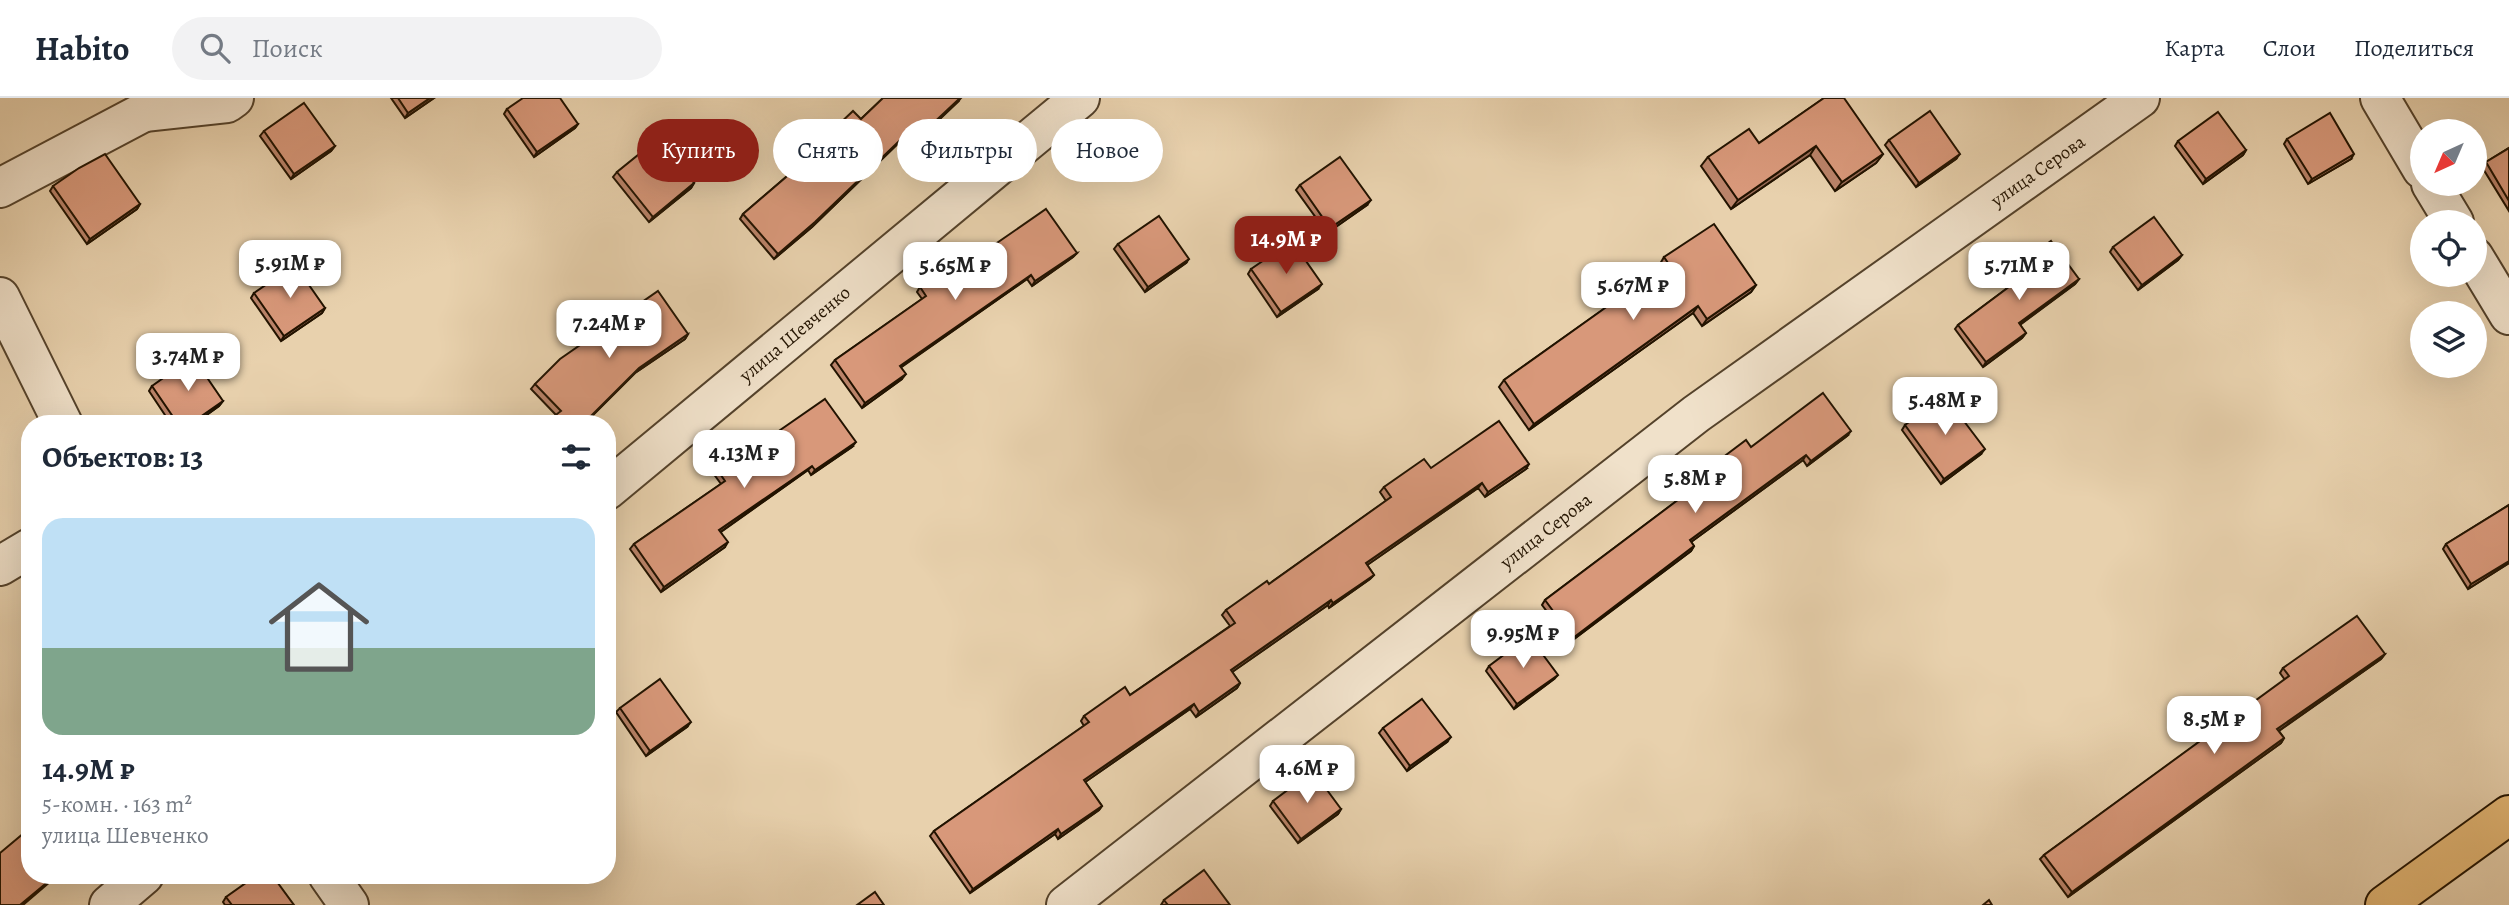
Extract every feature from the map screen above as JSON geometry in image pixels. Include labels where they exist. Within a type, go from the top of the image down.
[{"type":"main road","points":[[2385,905],[2509,815]]},
{"type":"street","points":[[0,188],[150,105],[227,103],[234,98]]},
{"type":"street","name":"улица Шевченко","points":[[616,483],[1080,98]]},
{"type":"street","name":"улица Серова","points":[[1066,905],[1696,414],[2140,98]]},
{"type":"street","points":[[2380,98],[2410,149]]},
{"type":"street","points":[[2487,279],[2509,315]]},
{"type":"street","points":[[0,298],[58,415]]},
{"type":"street","points":[[0,566],[21,553]]},
{"type":"street","points":[[109,905],[134,884]]},
{"type":"street","points":[[334,884],[348,905]]},
{"type":"building","points":[[398,98],[430,98],[408,113]]},
{"type":"building","points":[[523,98],[560,98],[578,124],[537,152],[507,109]]},
{"type":"building","points":[[883,98],[960,98],[938,119],[897,119],[897,143],[883,157],[883,119],[861,119]]},
{"type":"building","points":[[1824,98],[1844,98],[1883,154],[1842,182],[1816,146],[1738,200],[1708,157],[1749,129],[1759,143]]},
{"type":"building","points":[[304,103],[335,146],[294,174],[264,131]]},
{"type":"building","points":[[853,111],[861,119],[845,119]]},
{"type":"building","points":[[1930,111],[1960,154],[1919,183],[1889,140]]},
{"type":"building","points":[[2218,112],[2246,150],[2206,179],[2178,141]]},
{"type":"building","points":[[2330,113],[2354,154],[2312,179],[2287,139]]},
{"type":"building","points":[[2509,148],[2509,201],[2487,164]]},
{"type":"building","points":[[105,154],[140,204],[90,239],[53,186]]},
{"type":"building","points":[[637,156],[637,182],[694,183],[653,217],[617,172]]},
{"type":"building","points":[[1340,157],[1371,200],[1330,228],[1300,185]]},
{"type":"building","points":[[780,182],[857,182],[778,254],[743,214]]},
{"type":"building","points":[[1046,209],[1077,253],[1035,281],[1031,275],[900,366],[906,374],[865,403],[835,360],[926,296],[920,287],[961,259],[965,265]]},
{"type":"building","points":[[1159,216],[1189,259],[1148,287],[1118,244]]},
{"type":"building","points":[[2154,217],[2182,255],[2142,285],[2113,247]]},
{"type":"building","points":[[1714,224],[1756,285],[1707,319],[1698,306],[1534,424],[1504,380],[1668,263],[1664,257]]},
{"type":"building","points":[[1292,241],[1322,284],[1281,312],[1251,269]]},
{"type":"building","points":[[2051,241],[2079,279],[2019,323],[2026,333],[1986,362],[1958,325],[2018,280],[2010,271]]},
{"type":"building","points":[[295,265],[325,308],[284,336],[254,293]]},
{"type":"building","points":[[658,291],[688,334],[639,368],[592,415],[556,415],[561,411],[535,384],[560,359]]},
{"type":"building","points":[[193,357],[223,401],[203,415],[172,415],[152,386]]},
{"type":"building","points":[[1823,393],[1851,431],[1811,461],[1806,455],[1690,540],[1694,546],[1573,638],[1545,600],[1711,475],[1706,470],[1746,440],[1751,447]]},
{"type":"building","points":[[1945,396],[1985,449],[1944,479],[1905,425]]},
{"type":"building","points":[[825,399],[856,442],[815,470],[812,466],[719,530],[728,542],[664,587],[634,544],[725,481],[716,468],[757,439],[760,444]]},
{"type":"building","points":[[1499,421],[1529,464],[1488,492],[1482,483],[1366,563],[1374,575],[1333,603],[1331,600],[1231,670],[1240,683],[1199,712],[1194,704],[1084,780],[1102,806],[1061,834],[1058,829],[973,889],[934,831],[1089,722],[1084,716],[1125,687],[1130,695],[1235,623],[1226,610],[1267,581],[1269,584],[1391,497],[1384,487],[1424,459],[1431,468]]},
{"type":"building","points":[[2509,505],[2509,561],[2471,584],[2446,544]]},
{"type":"building","points":[[2357,616],[2385,654],[2277,729],[2284,738],[2072,892],[2044,855],[2289,676],[2283,668]]},
{"type":"building","points":[[1529,636],[1558,675],[1517,704],[1489,666]]},
{"type":"building","points":[[660,679],[691,722],[650,751],[620,708]]},
{"type":"building","points":[[1422,699],[1451,737],[1410,766],[1383,728]]},
{"type":"building","points":[[1313,771],[1341,809],[1301,839],[1273,801]]},
{"type":"building","points":[[21,836],[21,884],[45,884],[20,905],[0,905],[0,853]]},
{"type":"building","points":[[1204,870],[1230,905],[1168,905],[1164,900]]},
{"type":"building","points":[[244,884],[279,884],[294,905],[232,905],[226,897]]},
{"type":"building","points":[[875,892],[884,905],[857,905]]}]
